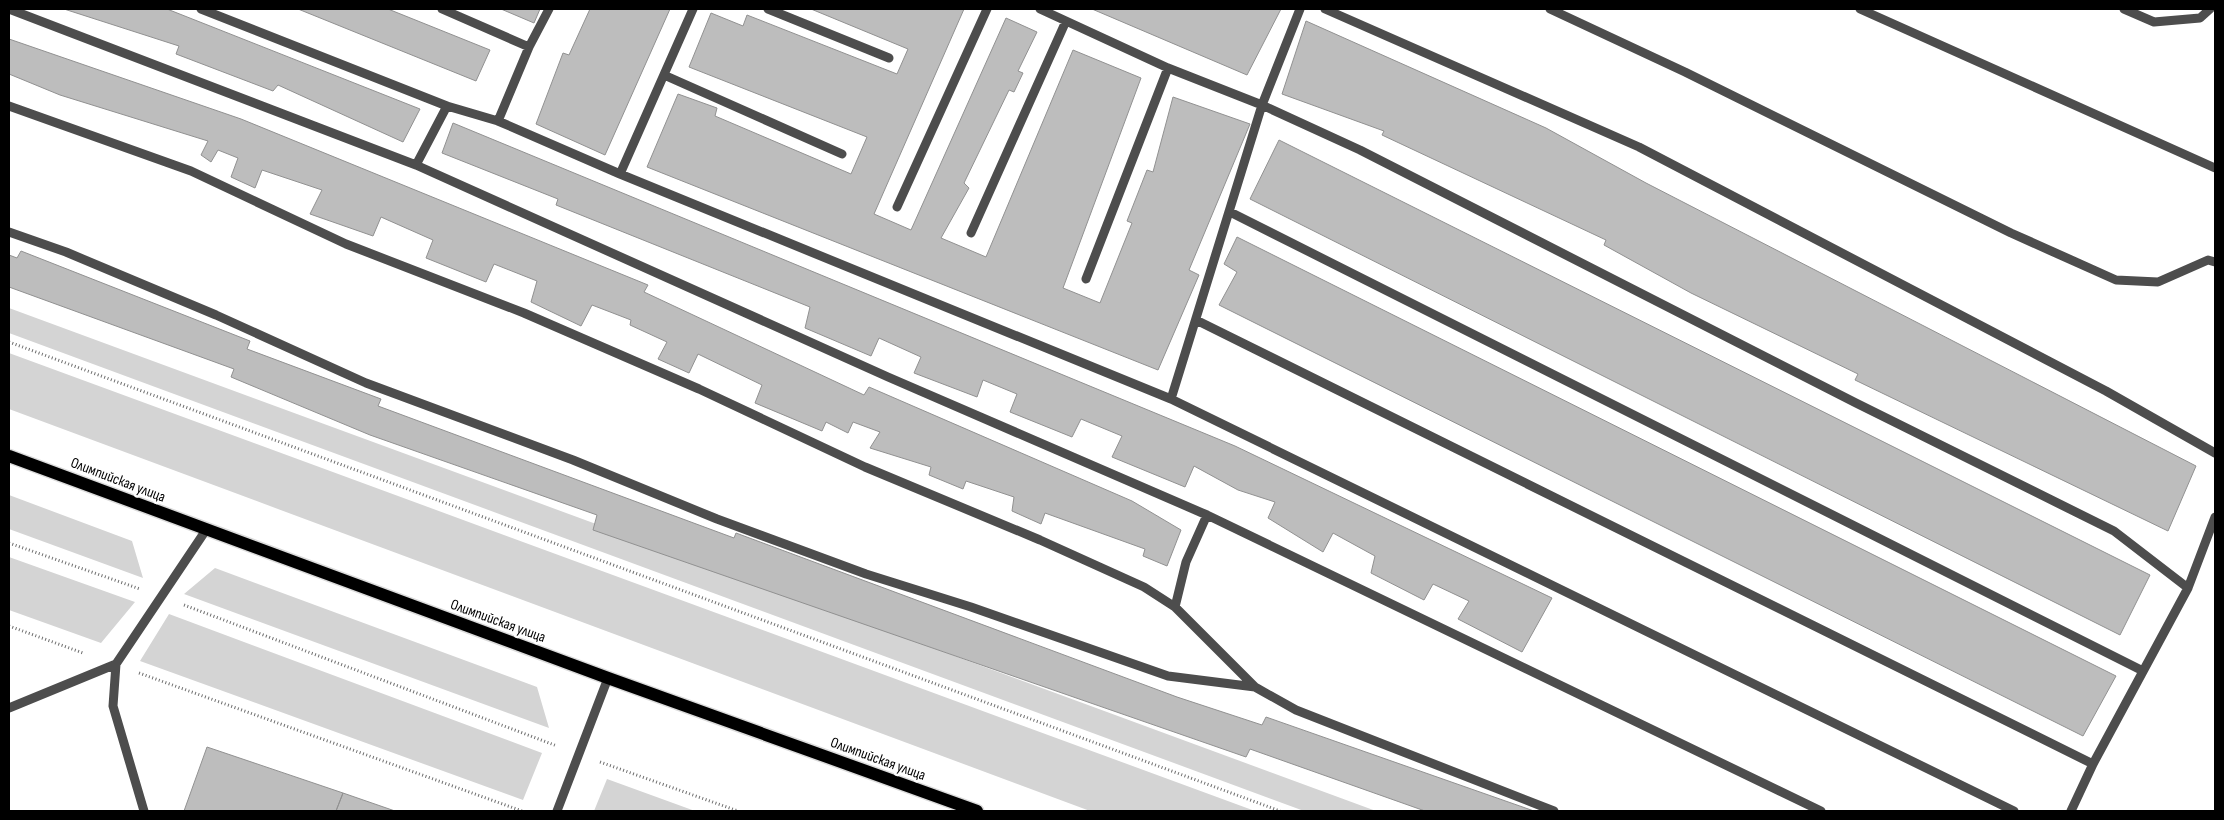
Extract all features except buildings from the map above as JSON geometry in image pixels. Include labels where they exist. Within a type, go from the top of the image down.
[{"type":"main road","name":"Олимпийская улица","points":[[9,456],[608,678],[977,811]]},
{"type":"lane","points":[[9,9],[416,165],[897,381],[1207,515],[1821,811]]},
{"type":"lane","points":[[201,9],[448,106],[498,122],[620,174],[1171,399],[2014,811]]},
{"type":"lane","points":[[442,9],[529,47]]},
{"type":"lane","points":[[498,122],[529,47],[550,9]]},
{"type":"lane","points":[[620,174],[693,9]]},
{"type":"lane","points":[[768,9],[889,58]]},
{"type":"lane","points":[[898,208],[987,9]]},
{"type":"lane","points":[[1040,9],[1168,68],[1262,105],[1360,150],[1856,403],[2114,531],[2188,588]]},
{"type":"lane","points":[[1171,399],[1262,105],[1300,9]]},
{"type":"lane","points":[[1325,9],[1639,147],[2106,390],[2215,453]]},
{"type":"lane","points":[[1550,9],[1685,72],[2003,228],[2116,280],[2158,282],[2208,260],[2215,262]]},
{"type":"lane","points":[[1860,9],[2215,168]]},
{"type":"lane","points":[[2124,9],[2154,22],[2200,18],[2210,9]]},
{"type":"lane","points":[[971,233],[1066,21]]},
{"type":"lane","points":[[1086,279],[1168,68]]},
{"type":"lane","points":[[664,76],[842,154]]},
{"type":"lane","points":[[9,106],[191,171],[346,244],[524,313],[698,389],[865,468],[1049,544],[1144,587],[1175,607],[1255,687],[1296,710],[1554,811]]},
{"type":"lane","points":[[416,165],[448,106]]},
{"type":"lane","points":[[1230,212],[2143,671]]},
{"type":"lane","points":[[9,232],[66,252],[216,315],[366,383],[573,460],[726,523],[866,574],[971,607],[1168,676],[1255,687]]},
{"type":"lane","points":[[1196,320],[2093,764]]},
{"type":"lane","points":[[1175,607],[1186,562],[1207,515]]},
{"type":"lane","points":[[2070,811],[2093,764],[2188,588],[2215,516]]},
{"type":"lane","points":[[144,811],[113,706],[116,664],[206,530]]},
{"type":"lane","points":[[9,708],[116,664]]},
{"type":"lane","points":[[557,811],[608,678]]},
{"type":"path","points":[[9,342],[1280,811]]},
{"type":"path","points":[[9,543],[162,597],[579,754],[738,811]]},
{"type":"path","points":[[9,626],[522,811]]},
{"type":"shaded area","points":[[9,308],[1376,811],[1304,811],[9,333]]},
{"type":"shaded area","points":[[9,353],[1255,811],[1090,811],[9,409]]},
{"type":"shaded area","points":[[9,495],[132,541],[143,578],[9,529]]},
{"type":"shaded area","points":[[9,557],[135,602],[101,643],[9,610]]},
{"type":"shaded area","points":[[215,568],[537,687],[549,728],[184,594]]},
{"type":"shaded area","points":[[169,614],[542,753],[523,800],[140,661]]},
{"type":"shaded area","points":[[607,779],[695,811],[594,811]]}]
